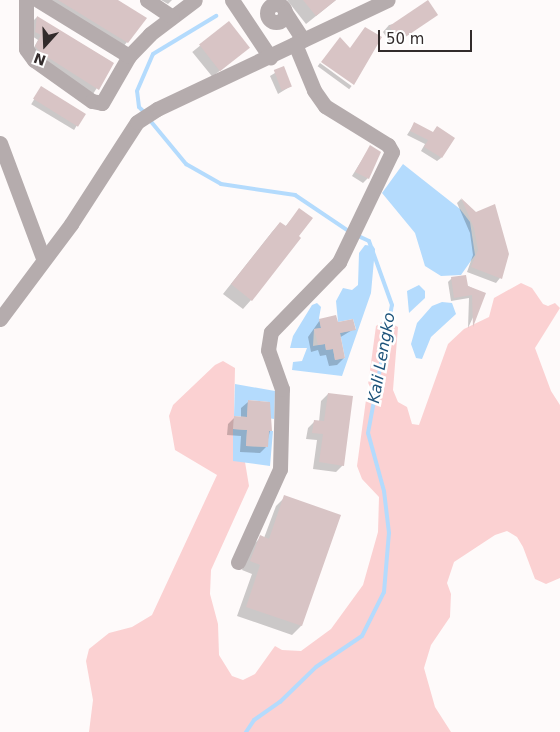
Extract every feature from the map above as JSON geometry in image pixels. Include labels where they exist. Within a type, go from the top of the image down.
[{"type":"street","points":[[26,0],[26,49],[34,60],[92,101],[102,103],[129,56],[150,34],[195,0]]},
{"type":"street","points":[[38,0],[129,56]]},
{"type":"street","points":[[147,0],[172,17]]},
{"type":"street","points":[[232,0],[242,12],[270,57]]},
{"type":"street","points":[[0,320],[71,224],[137,122],[157,109],[388,0]]},
{"type":"street","points":[[238,562],[280,469],[282,390],[268,350],[270,332],[339,262],[392,152],[388,145],[324,106],[314,90],[297,44],[280,18],[267,15],[270,3]]},
{"type":"street","points":[[0,143],[44,258]]},
{"type":"shaded area","points":[[521,283],[532,288],[543,304],[548,306],[555,303],[560,308],[535,348],[551,391],[560,405],[560,578],[546,584],[535,579],[523,547],[517,537],[507,531],[495,535],[454,562],[447,583],[451,594],[450,617],[431,645],[424,668],[435,707],[451,732],[89,732],[93,700],[86,661],[89,649],[109,633],[132,627],[152,615],[217,475],[175,450],[169,416],[173,405],[215,365],[223,361],[235,368],[233,460],[245,462],[249,486],[211,570],[210,594],[218,624],[219,655],[232,676],[243,680],[255,674],[275,646],[282,650],[301,651],[331,629],[363,585],[378,532],[379,497],[362,479],[357,466],[376,326],[385,320],[398,327],[393,390],[398,402],[407,407],[412,424],[419,425],[448,344],[464,329],[489,317],[494,298]]},
{"type":"water","points":[[403,164],[460,209],[470,222],[475,255],[461,275],[441,276],[425,266],[415,233],[382,193]]},
{"type":"water","points":[[365,245],[373,246],[375,249],[371,293],[342,376],[292,370],[293,362],[302,361],[307,348],[290,348],[293,336],[312,305],[317,303],[321,307],[319,318],[321,328],[314,329],[313,346],[325,344],[326,350],[333,349],[335,360],[345,358],[340,333],[356,329],[353,319],[338,322],[336,301],[343,288],[352,290],[358,285],[359,253]]},
{"type":"water","points":[[419,285],[425,291],[425,298],[409,313],[407,291]]},
{"type":"water","points":[[442,302],[452,303],[456,314],[431,337],[422,359],[416,358],[411,344],[417,323],[432,306]]},
{"type":"water","points":[[235,384],[275,391],[274,419],[268,418],[269,402],[248,400],[247,417],[234,416]]},
{"type":"water","points":[[233,429],[247,430],[246,446],[267,447],[269,431],[273,431],[270,466],[233,461]]},
{"type":"building","points":[[58,0],[118,0],[147,18],[128,43]]},
{"type":"building","points":[[303,0],[336,0],[316,16]]},
{"type":"building","points":[[428,0],[438,15],[399,41],[389,26]]},
{"type":"building","points":[[37,16],[114,63],[99,90],[41,53],[35,46],[41,35],[35,32]]},
{"type":"building","points":[[229,21],[250,48],[220,71],[199,44]]},
{"type":"building","points":[[365,27],[382,37],[354,85],[321,62],[340,37],[350,48]]},
{"type":"building","points":[[284,66],[292,87],[282,90],[274,70]]},
{"type":"building","points":[[41,86],[86,114],[78,127],[33,99]]},
{"type":"building","points":[[414,122],[433,132],[437,126],[455,138],[442,158],[424,147],[428,140],[410,131]]},
{"type":"building","points":[[370,145],[381,152],[369,179],[355,172]]},
{"type":"building","points":[[461,198],[476,212],[495,204],[509,254],[502,279],[471,267],[478,250],[474,228]]},
{"type":"building","points":[[299,208],[313,218],[299,236],[301,238],[252,301],[231,284],[280,222],[286,226]]},
{"type":"building","points":[[466,275],[468,286],[486,293],[473,327],[472,295],[454,298],[451,277]]},
{"type":"building","points":[[336,315],[338,322],[353,319],[356,330],[340,333],[345,358],[335,360],[333,349],[326,350],[325,344],[318,345],[314,329],[321,328],[319,319]]},
{"type":"building","points":[[328,393],[353,396],[344,466],[319,462],[323,434],[312,433],[314,420],[324,421]]},
{"type":"building","points":[[248,400],[270,402],[272,431],[269,431],[268,447],[246,446],[247,430],[233,429],[234,416],[247,417]]},
{"type":"building","points":[[284,495],[341,515],[302,626],[246,607],[260,565],[250,561],[260,535],[269,539]]},
{"type":"waterway","name":"Kali Lengko","points":[[144,112],[139,107],[137,91],[153,54],[216,16]]},
{"type":"waterway","name":"Kali Lengko","points":[[148,118],[186,164],[221,184],[295,195],[350,232]]},
{"type":"waterway","name":"Kali Lengko","points":[[246,732],[254,720],[280,702],[316,667],[362,636],[384,592],[389,533],[384,491],[368,433],[392,305],[369,241],[356,235]]}]
